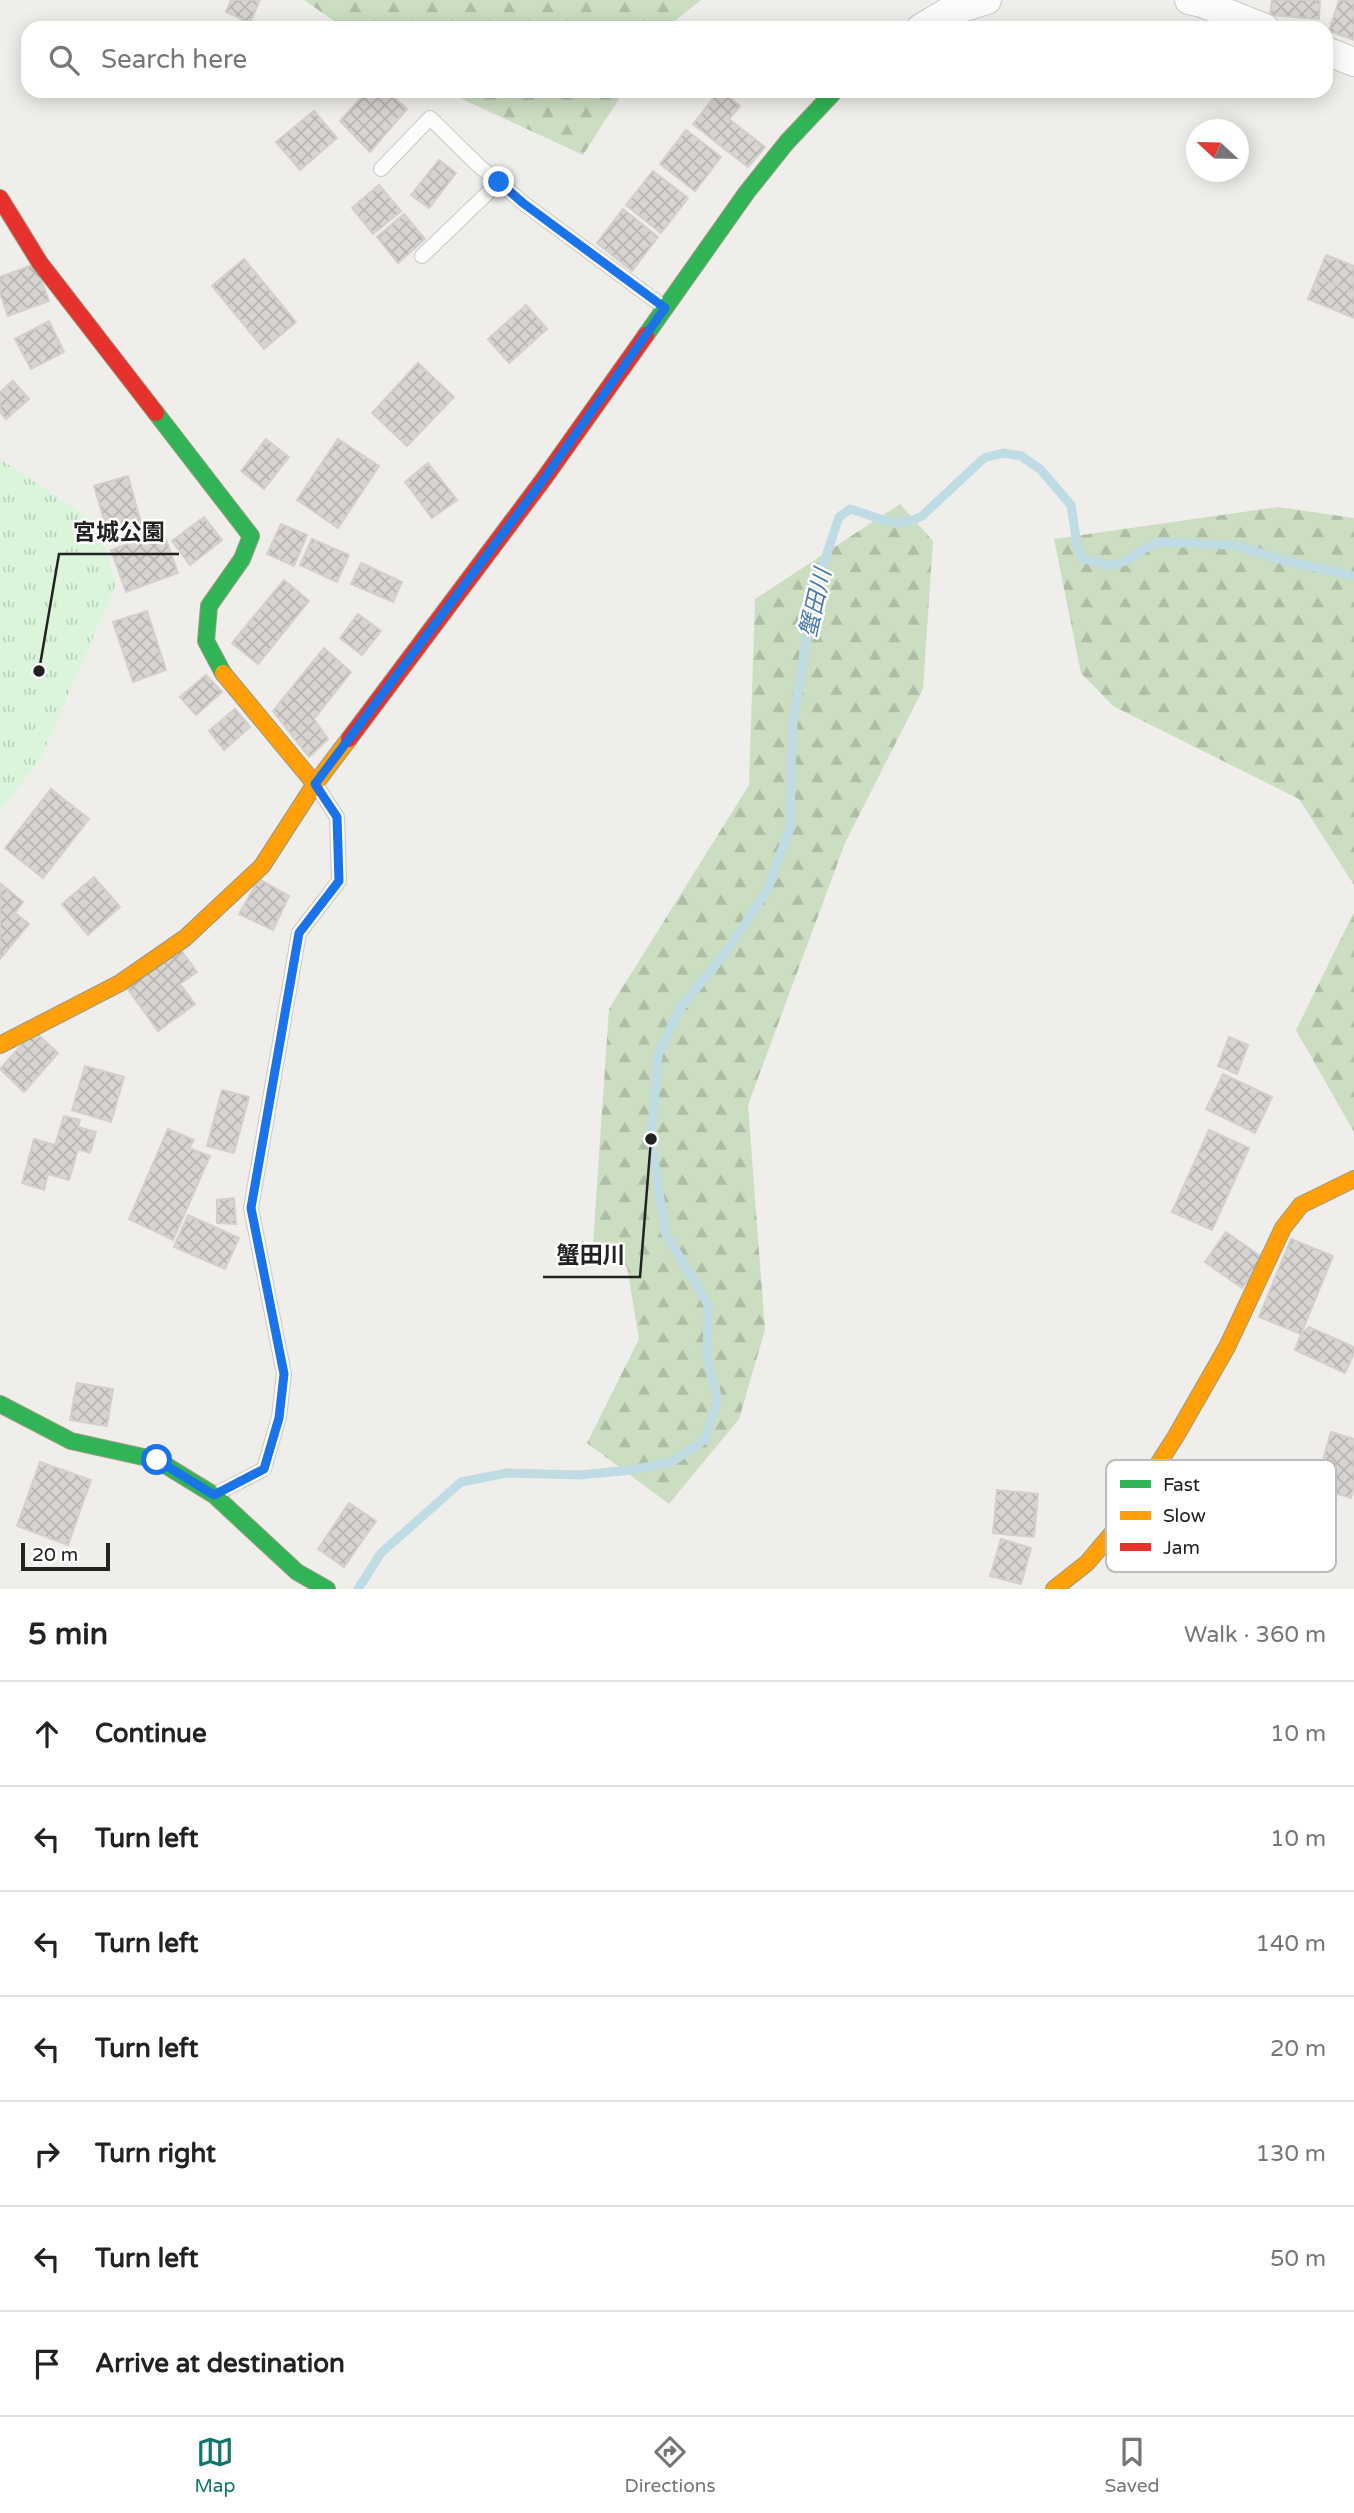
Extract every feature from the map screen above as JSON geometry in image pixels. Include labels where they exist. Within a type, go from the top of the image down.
[{"type":"street","points":[[933,21],[948,12],[987,0]]},
{"type":"street","points":[[1189,0],[1246,21]]},
{"type":"street","points":[[1333,54],[1354,62]]},
{"type":"street","points":[[0,1045],[120,983],[185,938],[262,866],[315,784],[543,480],[747,192],[787,142],[828,98]]},
{"type":"street","points":[[0,198],[40,262],[251,536],[242,559],[209,606],[206,642],[224,674],[315,784]]},
{"type":"street","points":[[1161,1460],[1227,1347],[1283,1228],[1301,1205],[1354,1179]]},
{"type":"street","points":[[0,1404],[71,1441],[157,1460],[214,1495],[296,1572],[327,1589]]},
{"type":"street","points":[[1054,1589],[1087,1563],[1106,1541]]},
{"type":"lane","points":[[381,169],[430,118],[479,166],[523,203],[665,308]]},
{"type":"lane","points":[[422,256],[499,182]]},
{"type":"lane","points":[[214,1495],[264,1469],[279,1418],[284,1374],[251,1208],[299,933],[339,881],[337,817],[315,784]]},
{"type":"green space","points":[[304,0],[701,0],[675,21],[334,21]]},
{"type":"green space","points":[[460,98],[620,98],[583,155]]},
{"type":"green space","points":[[0,459],[98,525],[116,584],[41,758],[0,811]]},
{"type":"green space","points":[[900,504],[933,541],[923,689],[845,843],[748,1105],[765,1330],[739,1419],[669,1504],[587,1443],[639,1339],[627,1267],[593,1244],[609,1009],[749,785],[755,599]]},
{"type":"green space","points":[[1278,507],[1354,518],[1354,885],[1299,799],[1113,706],[1081,673],[1054,539]]},
{"type":"green space","points":[[1354,912],[1354,1132],[1296,1030]]},
{"type":"building","points":[[231,0],[260,0],[251,21],[226,12]]},
{"type":"building","points":[[1272,0],[1320,0],[1319,19],[1270,15]]},
{"type":"building","points":[[1339,0],[1354,0],[1354,40],[1333,32],[1332,21]]},
{"type":"building","points":[[361,98],[395,98],[407,109],[370,152],[340,121]]},
{"type":"building","points":[[713,98],[730,98],[740,106],[729,119],[765,147],[748,167],[693,124]]},
{"type":"building","points":[[314,111],[337,138],[300,170],[276,142]]},
{"type":"building","points":[[686,130],[721,157],[695,191],[660,164]]},
{"type":"building","points":[[439,160],[456,173],[429,208],[411,195]]},
{"type":"building","points":[[653,171],[688,198],[661,233],[626,205]]},
{"type":"building","points":[[379,185],[401,211],[373,234],[352,208]]},
{"type":"building","points":[[623,209],[658,237],[632,271],[597,243]]},
{"type":"building","points":[[404,214],[425,239],[398,263],[377,237]]},
{"type":"building","points":[[1326,255],[1354,266],[1354,292],[1317,277]]},
{"type":"building","points":[[244,259],[296,322],[264,349],[212,286]]},
{"type":"building","points":[[35,264],[49,301],[8,316],[0,293],[0,277]]},
{"type":"building","points":[[1317,277],[1354,292],[1354,318],[1308,299]]},
{"type":"building","points":[[526,305],[547,329],[509,363],[488,339]]},
{"type":"building","points":[[49,321],[64,352],[31,369],[15,339]]},
{"type":"building","points":[[418,363],[454,397],[407,446],[372,413]]},
{"type":"building","points":[[13,381],[29,399],[6,419],[0,412],[0,392]]},
{"type":"building","points":[[266,439],[289,457],[264,489],[241,471]]},
{"type":"building","points":[[338,439],[379,466],[338,528],[297,500]]},
{"type":"building","points":[[428,463],[457,500],[432,518],[405,482]]},
{"type":"building","points":[[128,476],[141,523],[108,533],[94,486]]},
{"type":"building","points":[[204,517],[222,540],[190,565],[172,541]]},
{"type":"building","points":[[281,524],[307,535],[294,566],[267,554]]},
{"type":"building","points":[[163,531],[178,573],[126,592],[111,550]]},
{"type":"building","points":[[312,539],[349,555],[337,582],[300,565]]},
{"type":"building","points":[[361,563],[402,582],[393,602],[351,584]]},
{"type":"building","points":[[284,580],[309,601],[258,664],[232,643]]},
{"type":"building","points":[[147,611],[166,670],[133,682],[113,622]]},
{"type":"building","points":[[358,614],[381,631],[362,655],[340,638]]},
{"type":"building","points":[[324,648],[351,672],[314,719],[328,739],[309,757],[273,711]]},
{"type":"building","points":[[206,675],[222,692],[196,715],[180,697]]},
{"type":"building","points":[[235,709],[250,727],[224,750],[209,731]]},
{"type":"building","points":[[51,789],[89,819],[43,878],[5,848]]},
{"type":"building","points":[[94,877],[120,907],[88,935],[62,904]]},
{"type":"building","points":[[259,879],[289,896],[273,930],[239,914]]},
{"type":"building","points":[[0,883],[23,902],[15,913],[29,924],[0,959]]},
{"type":"building","points":[[178,946],[197,972],[180,984],[195,1004],[158,1031],[125,985]]},
{"type":"building","points":[[34,1031],[58,1053],[24,1092],[0,1069]]},
{"type":"building","points":[[1229,1037],[1248,1045],[1237,1074],[1218,1066]]},
{"type":"building","points":[[85,1066],[124,1077],[111,1122],[72,1110]]},
{"type":"building","points":[[1223,1074],[1272,1097],[1255,1133],[1206,1109]]},
{"type":"building","points":[[222,1090],[249,1097],[234,1153],[207,1146]]},
{"type":"building","points":[[64,1116],[80,1120],[78,1127],[96,1132],[90,1153],[78,1149],[69,1180],[48,1174],[44,1190],[22,1183],[34,1139],[55,1145]]},
{"type":"building","points":[[168,1129],[194,1140],[189,1148],[210,1156],[173,1240],[129,1219]]},
{"type":"building","points":[[1209,1130],[1249,1148],[1212,1230],[1172,1212]]},
{"type":"building","points":[[234,1198],[236,1224],[217,1223],[217,1200]]},
{"type":"building","points":[[188,1215],[239,1238],[225,1269],[174,1247]]},
{"type":"building","points":[[1226,1232],[1263,1258],[1242,1288],[1205,1262]]},
{"type":"building","points":[[1291,1239],[1333,1256],[1301,1334],[1259,1317]]},
{"type":"building","points":[[1309,1327],[1354,1347],[1345,1373],[1295,1350],[1301,1334]]},
{"type":"building","points":[[77,1383],[113,1389],[107,1426],[70,1420]]},
{"type":"building","points":[[1331,1432],[1354,1439],[1354,1486],[1351,1498],[1336,1493],[1336,1460],[1323,1460]]},
{"type":"building","points":[[40,1462],[91,1480],[68,1545],[17,1526]]},
{"type":"building","points":[[997,1490],[1038,1494],[1034,1537],[993,1533]]},
{"type":"building","points":[[349,1503],[376,1521],[344,1567],[318,1549]]},
{"type":"building","points":[[1001,1539],[1031,1548],[1021,1584],[990,1576]]},
{"type":"waterway","name":"蟹田川","points":[[358,1589],[381,1553],[461,1482],[507,1473],[579,1475],[632,1470],[672,1462],[705,1439],[718,1399],[707,1359],[708,1305],[665,1232],[651,1139],[658,1055],[678,1011],[729,948],[767,890],[790,828],[792,731],[806,640],[813,596],[839,517],[850,509],[886,521],[912,520],[922,516],[984,458],[1003,453],[1021,456],[1040,469],[1071,505],[1077,545],[1082,558],[1109,566],[1127,561],[1159,542],[1233,545],[1354,576]]},
{"type":"traffic: fast","points":[[646,335],[747,192],[787,142],[828,98]]},
{"type":"traffic: fast","points":[[156,413],[251,536],[242,559],[209,606],[206,641],[223,673]]},
{"type":"traffic: fast","points":[[0,1404],[71,1441],[157,1460],[214,1495],[297,1572],[327,1589]]},
{"type":"traffic: slow","points":[[223,673],[315,784]]},
{"type":"traffic: slow","points":[[0,1045],[120,983],[185,938],[262,866],[315,784],[349,739]]},
{"type":"traffic: slow","points":[[1161,1460],[1227,1347],[1283,1228],[1301,1205],[1354,1179]]},
{"type":"traffic: slow","points":[[1054,1589],[1087,1563],[1106,1541]]},
{"type":"traffic: jam","points":[[0,198],[40,263],[156,413]]},
{"type":"traffic: jam","points":[[349,739],[543,480],[646,335]]},
{"type":"place","name":"宮城公園","points":[[39,671]]},
{"type":"place","name":"蟹田川","points":[[651,1139]]},
{"type":"route","points":[[157,1460],[214,1495],[264,1469],[279,1418],[284,1374],[251,1208],[299,933],[339,881],[337,817],[315,784],[543,480],[665,308],[523,203],[499,182]]}]
